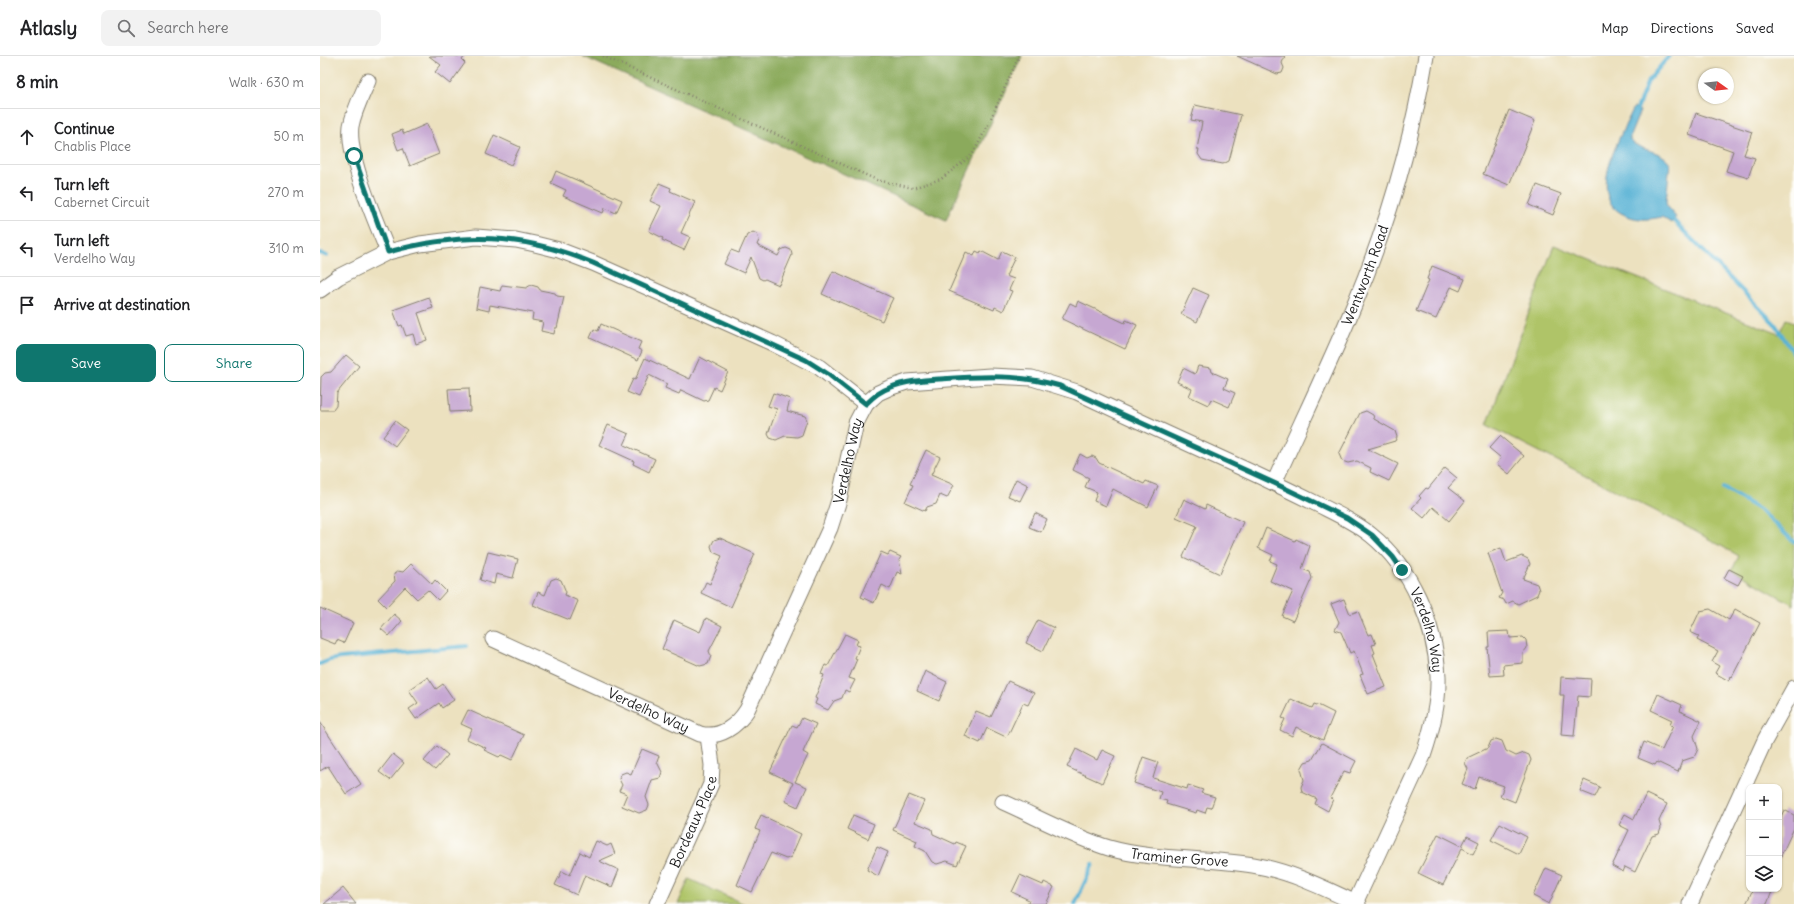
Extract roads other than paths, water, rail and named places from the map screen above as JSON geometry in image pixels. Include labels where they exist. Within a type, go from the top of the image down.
[{"type":"street","name":"Wentworth Road","points":[[1274,483],[1355,303],[1385,223],[1405,155],[1426,56]]},
{"type":"street","points":[[368,81],[355,111],[351,127],[351,143],[357,168],[388,252]]},
{"type":"street","points":[[320,290],[338,277],[388,252],[420,244],[476,237],[516,240],[559,250],[593,263],[806,360],[828,374],[866,404]]},
{"type":"street","name":"Verdelho Way","points":[[493,640],[692,731],[708,736],[724,732],[738,721],[747,710],[830,528],[839,500],[856,423],[866,404],[878,393],[907,382],[990,376],[1032,378],[1077,392],[1347,518],[1372,535],[1402,570],[1415,591],[1429,624],[1435,651],[1438,677],[1436,704],[1431,733],[1423,756],[1357,903]]},
{"type":"street","points":[[1690,904],[1765,740],[1794,688]]},
{"type":"street","name":"Bordeaux Place","points":[[657,904],[711,784],[712,764],[708,736]]},
{"type":"street","name":"Traminer Grove","points":[[1003,802],[1091,842],[1108,848],[1140,854],[1233,862],[1269,868],[1302,879],[1357,903]]},
{"type":"water","points":[[1634,107],[1640,111],[1630,136],[1630,140],[1639,147],[1661,155],[1670,163],[1666,201],[1667,207],[1676,217],[1671,223],[1662,217],[1642,219],[1621,213],[1611,204],[1607,192],[1607,177],[1610,162],[1622,131]]},
{"type":"waterway","points":[[1637,109],[1648,81],[1669,56]]},
{"type":"waterway","points":[[1673,220],[1775,324],[1794,354]]},
{"type":"waterway","points":[[320,253],[327,256]]},
{"type":"waterway","points":[[1723,488],[1760,510],[1794,542]]},
{"type":"waterway","points":[[320,664],[341,658],[467,646]]},
{"type":"waterway","points":[[1075,904],[1093,864]]}]
